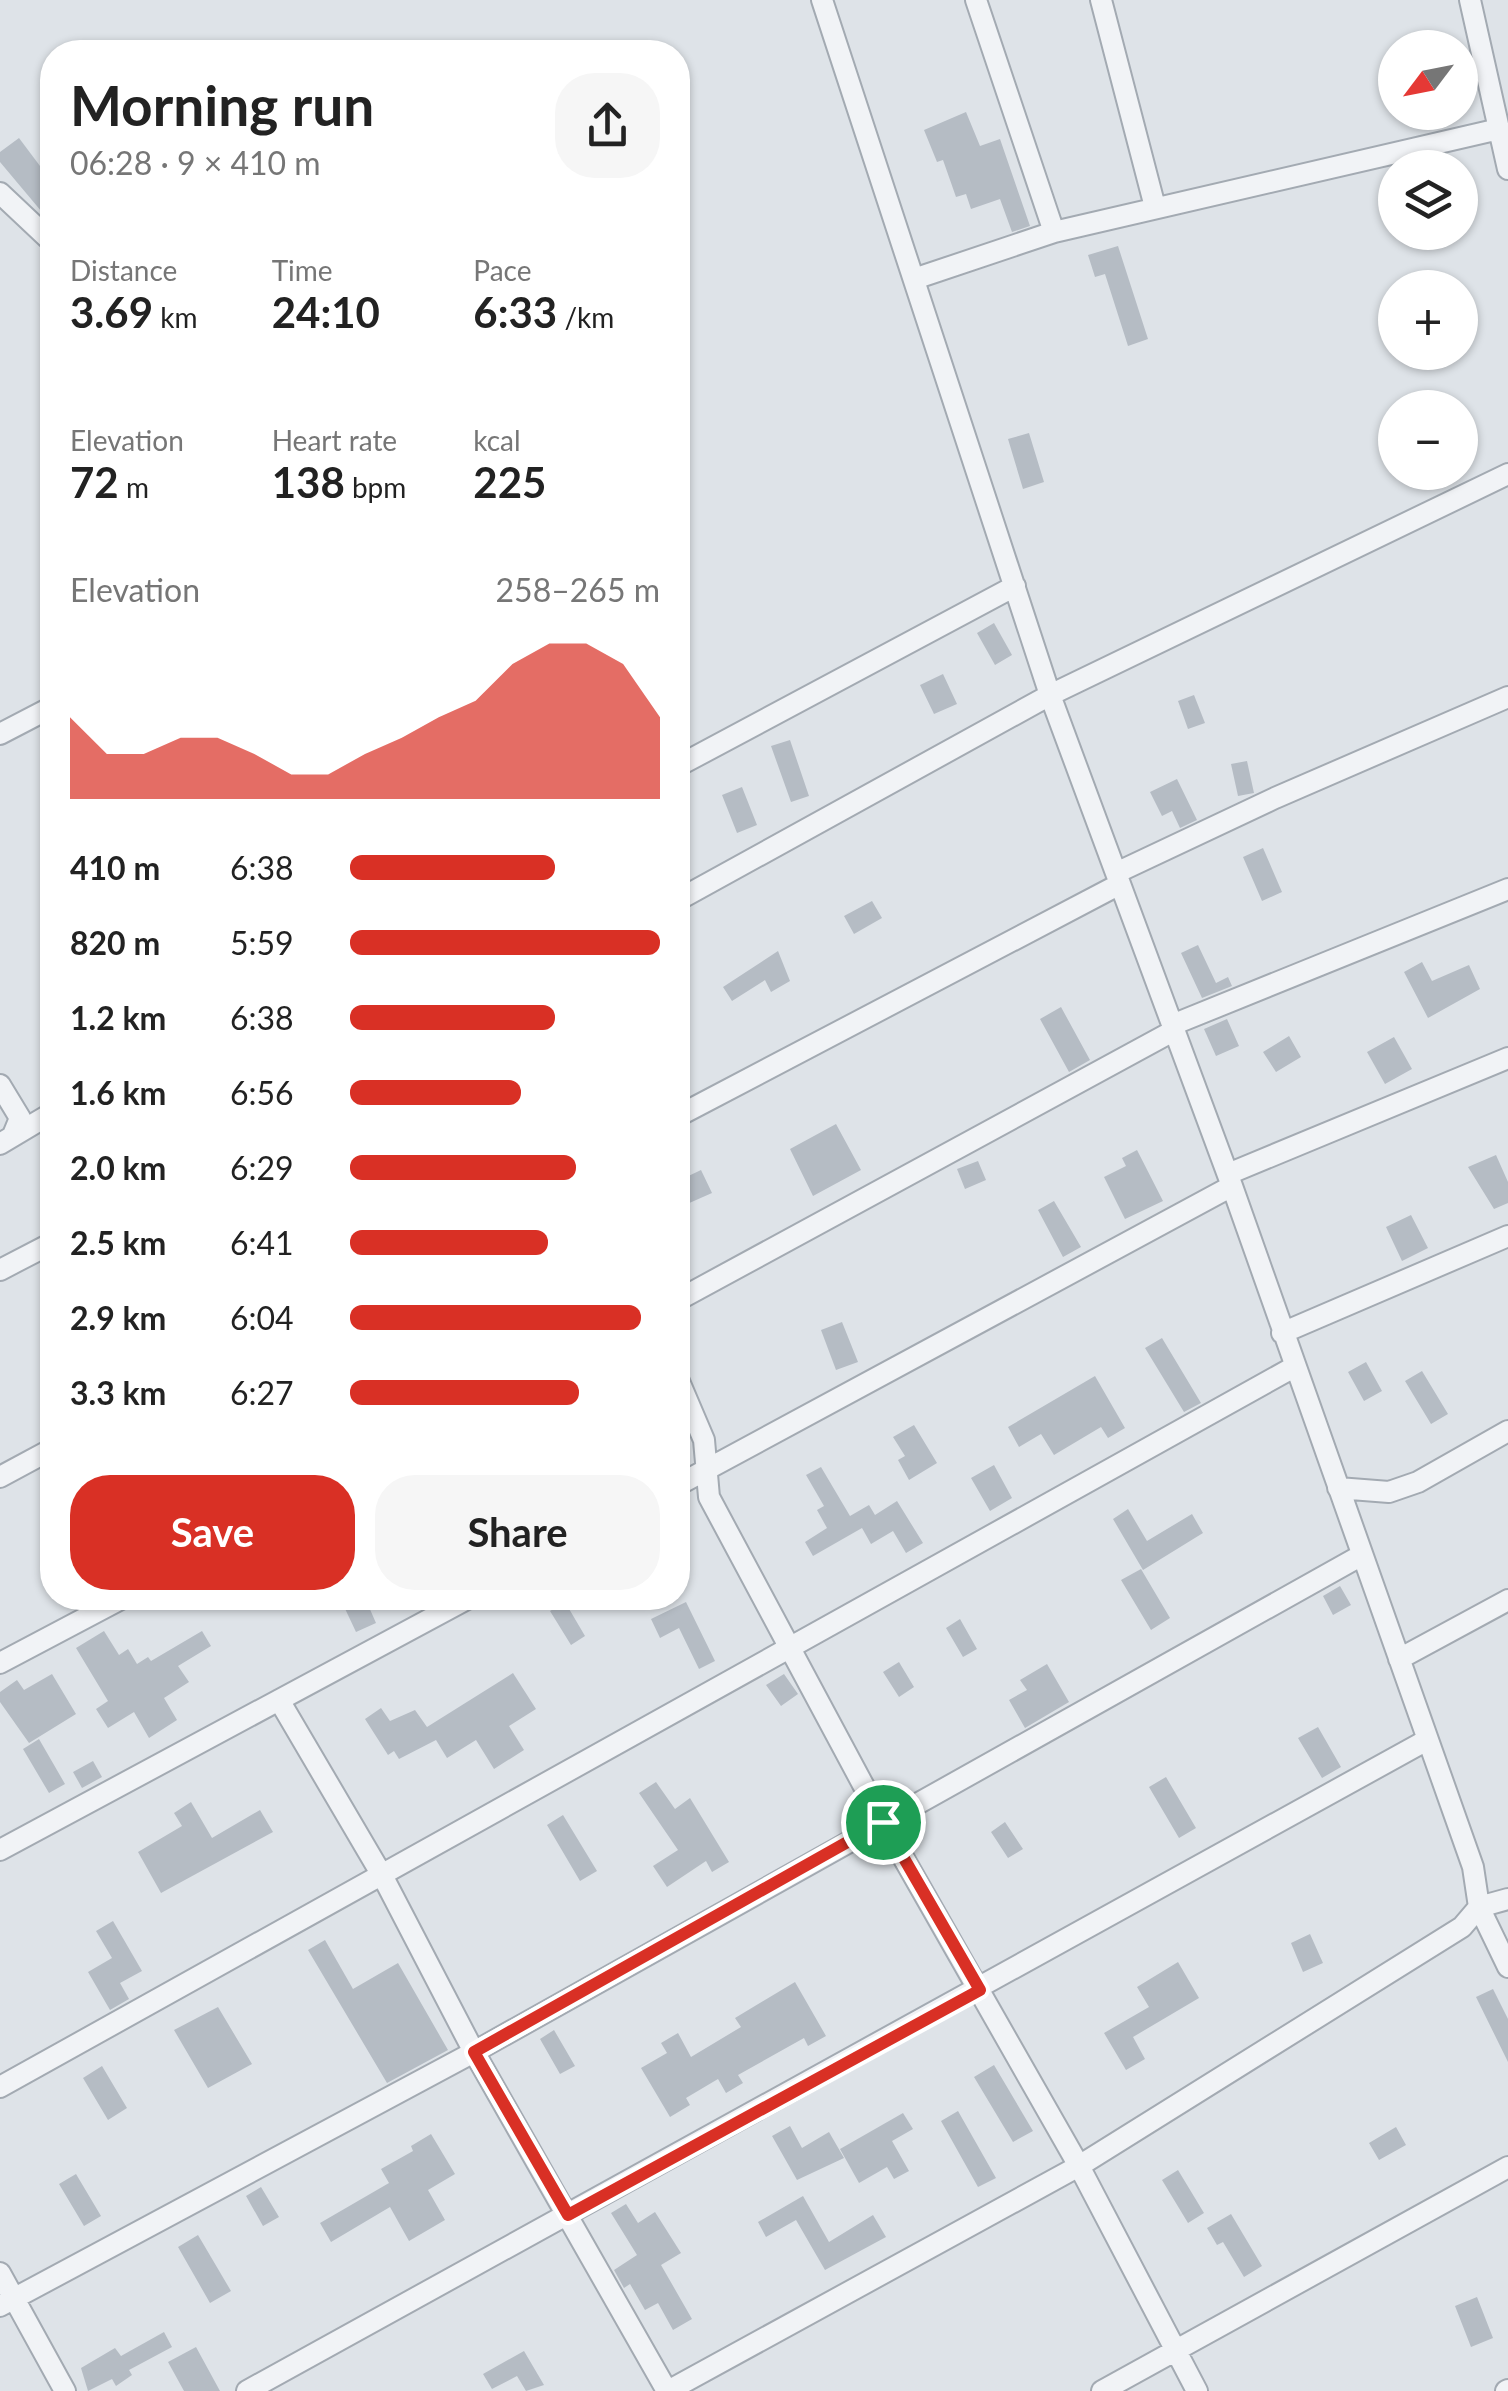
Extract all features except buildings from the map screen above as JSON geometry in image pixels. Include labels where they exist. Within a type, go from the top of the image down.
[{"type":"street","points":[[822,0],[1050,695],[1230,1180],[1473,1867],[1479,1908],[1508,1967]]},
{"type":"street","points":[[976,0],[1054,232]]},
{"type":"street","points":[[1101,0],[1155,208]]},
{"type":"street","points":[[1470,0],[1501,120],[1508,169]]},
{"type":"street","points":[[914,279],[1054,232],[1501,120]]},
{"type":"street","points":[[0,193],[40,231]]},
{"type":"street","points":[[690,893],[1050,695],[1508,474]]},
{"type":"street","points":[[690,760],[1015,586]]},
{"type":"street","points":[[690,1110],[1274,798],[1508,697]]},
{"type":"street","points":[[0,734],[40,714]]},
{"type":"street","points":[[690,1293],[1173,1028],[1508,889]]},
{"type":"street","points":[[690,1478],[1230,1180],[1508,1058]]},
{"type":"street","points":[[0,1086],[20,1118],[7,1139]]},
{"type":"street","points":[[7,1139],[40,1120]]},
{"type":"street","points":[[1282,1333],[1508,1236]]},
{"type":"street","points":[[0,1270],[40,1249]]},
{"type":"street","points":[[0,2087],[384,1878],[1294,1367]]},
{"type":"street","points":[[690,1407],[704,1440],[709,1497],[883,1822],[1080,2166],[1197,2391]]},
{"type":"street","points":[[1338,1488],[1389,1492],[1418,1482],[1508,1431]]},
{"type":"street","points":[[0,1477],[40,1455]]},
{"type":"street","points":[[7,2302],[474,2052],[1362,1554]]},
{"type":"street","points":[[1399,1659],[1508,1600]]},
{"type":"street","points":[[0,1663],[100,1610]]},
{"type":"street","points":[[0,1850],[447,1610]]},
{"type":"street","points":[[279,1700],[384,1878],[474,2052],[668,2391],[1080,2166],[1462,1927],[1479,1908],[1508,1899]]},
{"type":"street","points":[[248,2391],[1427,1740]]},
{"type":"street","points":[[1102,2391],[1508,2167]]},
{"type":"street","points":[[0,2272],[7,2302],[65,2391]]},
{"type":"route","points":[[883,1822],[980,1990],[568,2215],[474,2052],[883,1822]]}]
